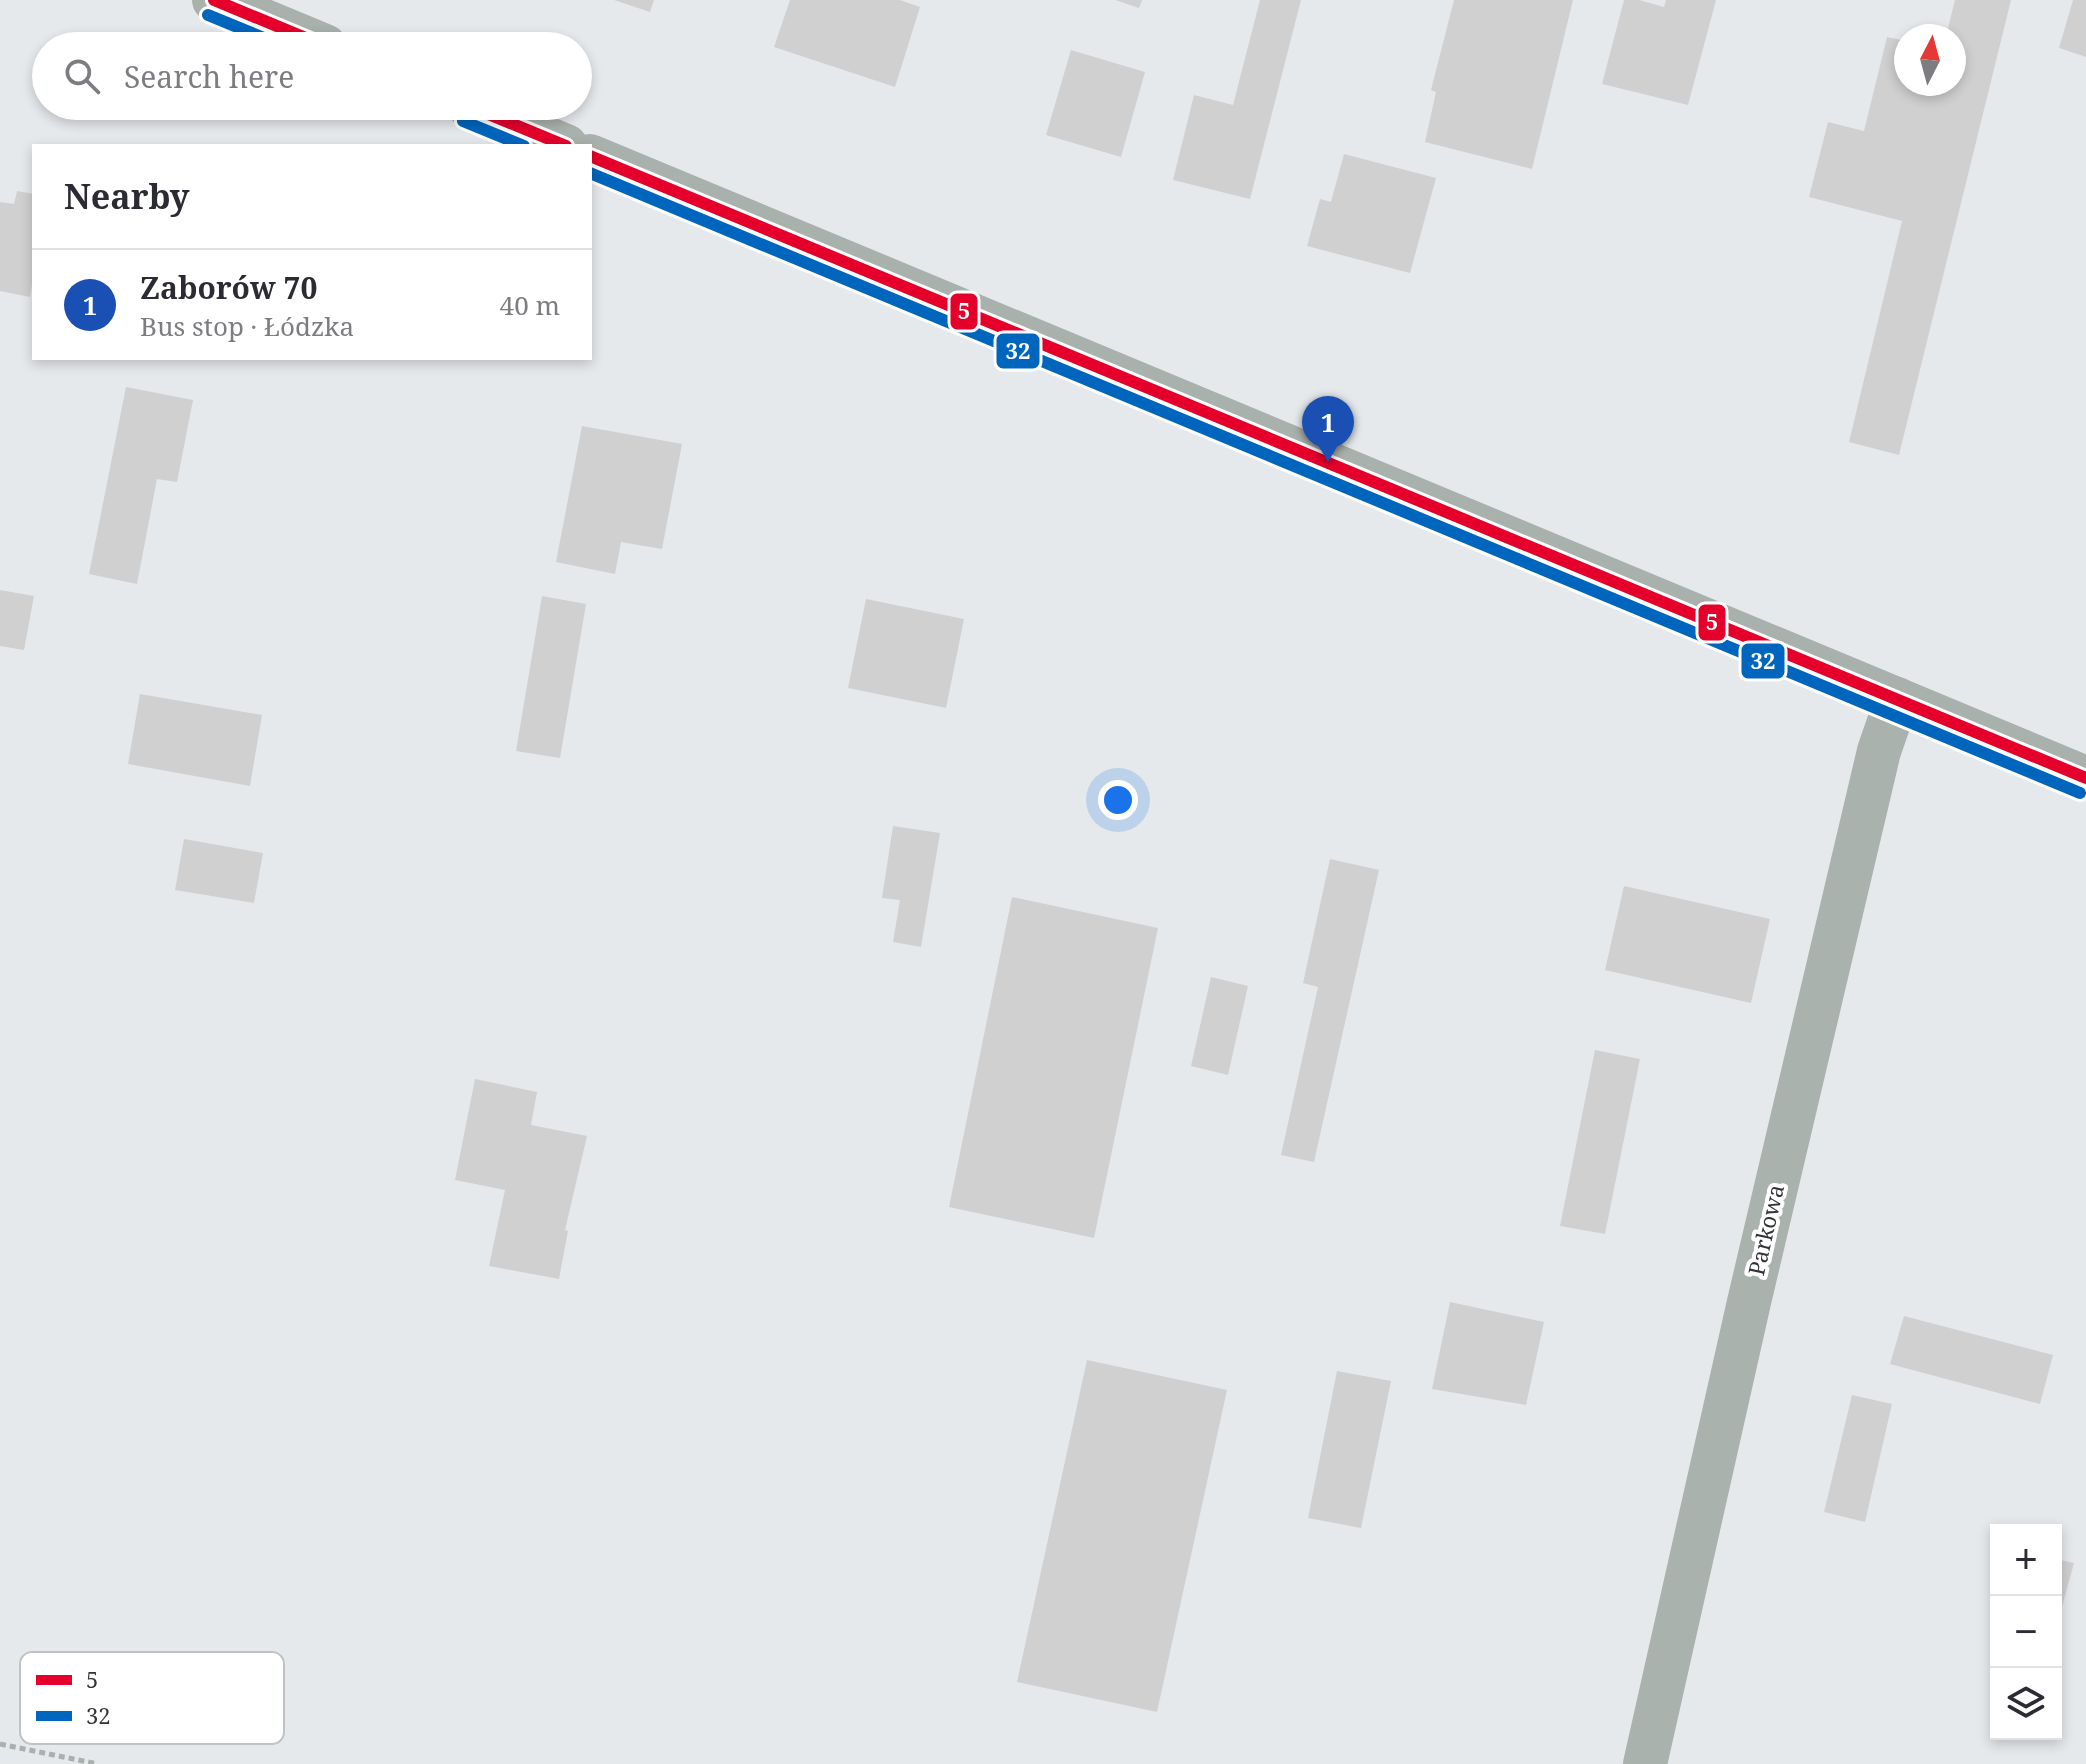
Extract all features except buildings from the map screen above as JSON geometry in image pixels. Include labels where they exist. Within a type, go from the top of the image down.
[{"type":"main road","points":[[214,0],[291,32]]},
{"type":"main road","points":[[503,120],[561,144]]},
{"type":"main road","points":[[592,157],[2086,778]]},
{"type":"street","name":"Parkowa","points":[[1645,1764],[1749,1302],[1879,751],[1897,699]]},
{"type":"path","points":[[0,1744],[98,1764]]},
{"type":"transit line","name":"5","points":[[214,0],[291,32]]},
{"type":"transit line","name":"32","points":[[208,15],[249,32]]},
{"type":"transit line","name":"5","points":[[503,120],[561,144]]},
{"type":"transit line","name":"32","points":[[463,121],[519,144]]},
{"type":"transit line","name":"5","points":[[592,157],[2086,778]]},
{"type":"transit line","name":"32","points":[[592,174],[2080,793]]},
{"type":"place","name":"Zaborów 70","points":[[1328,462]]}]
